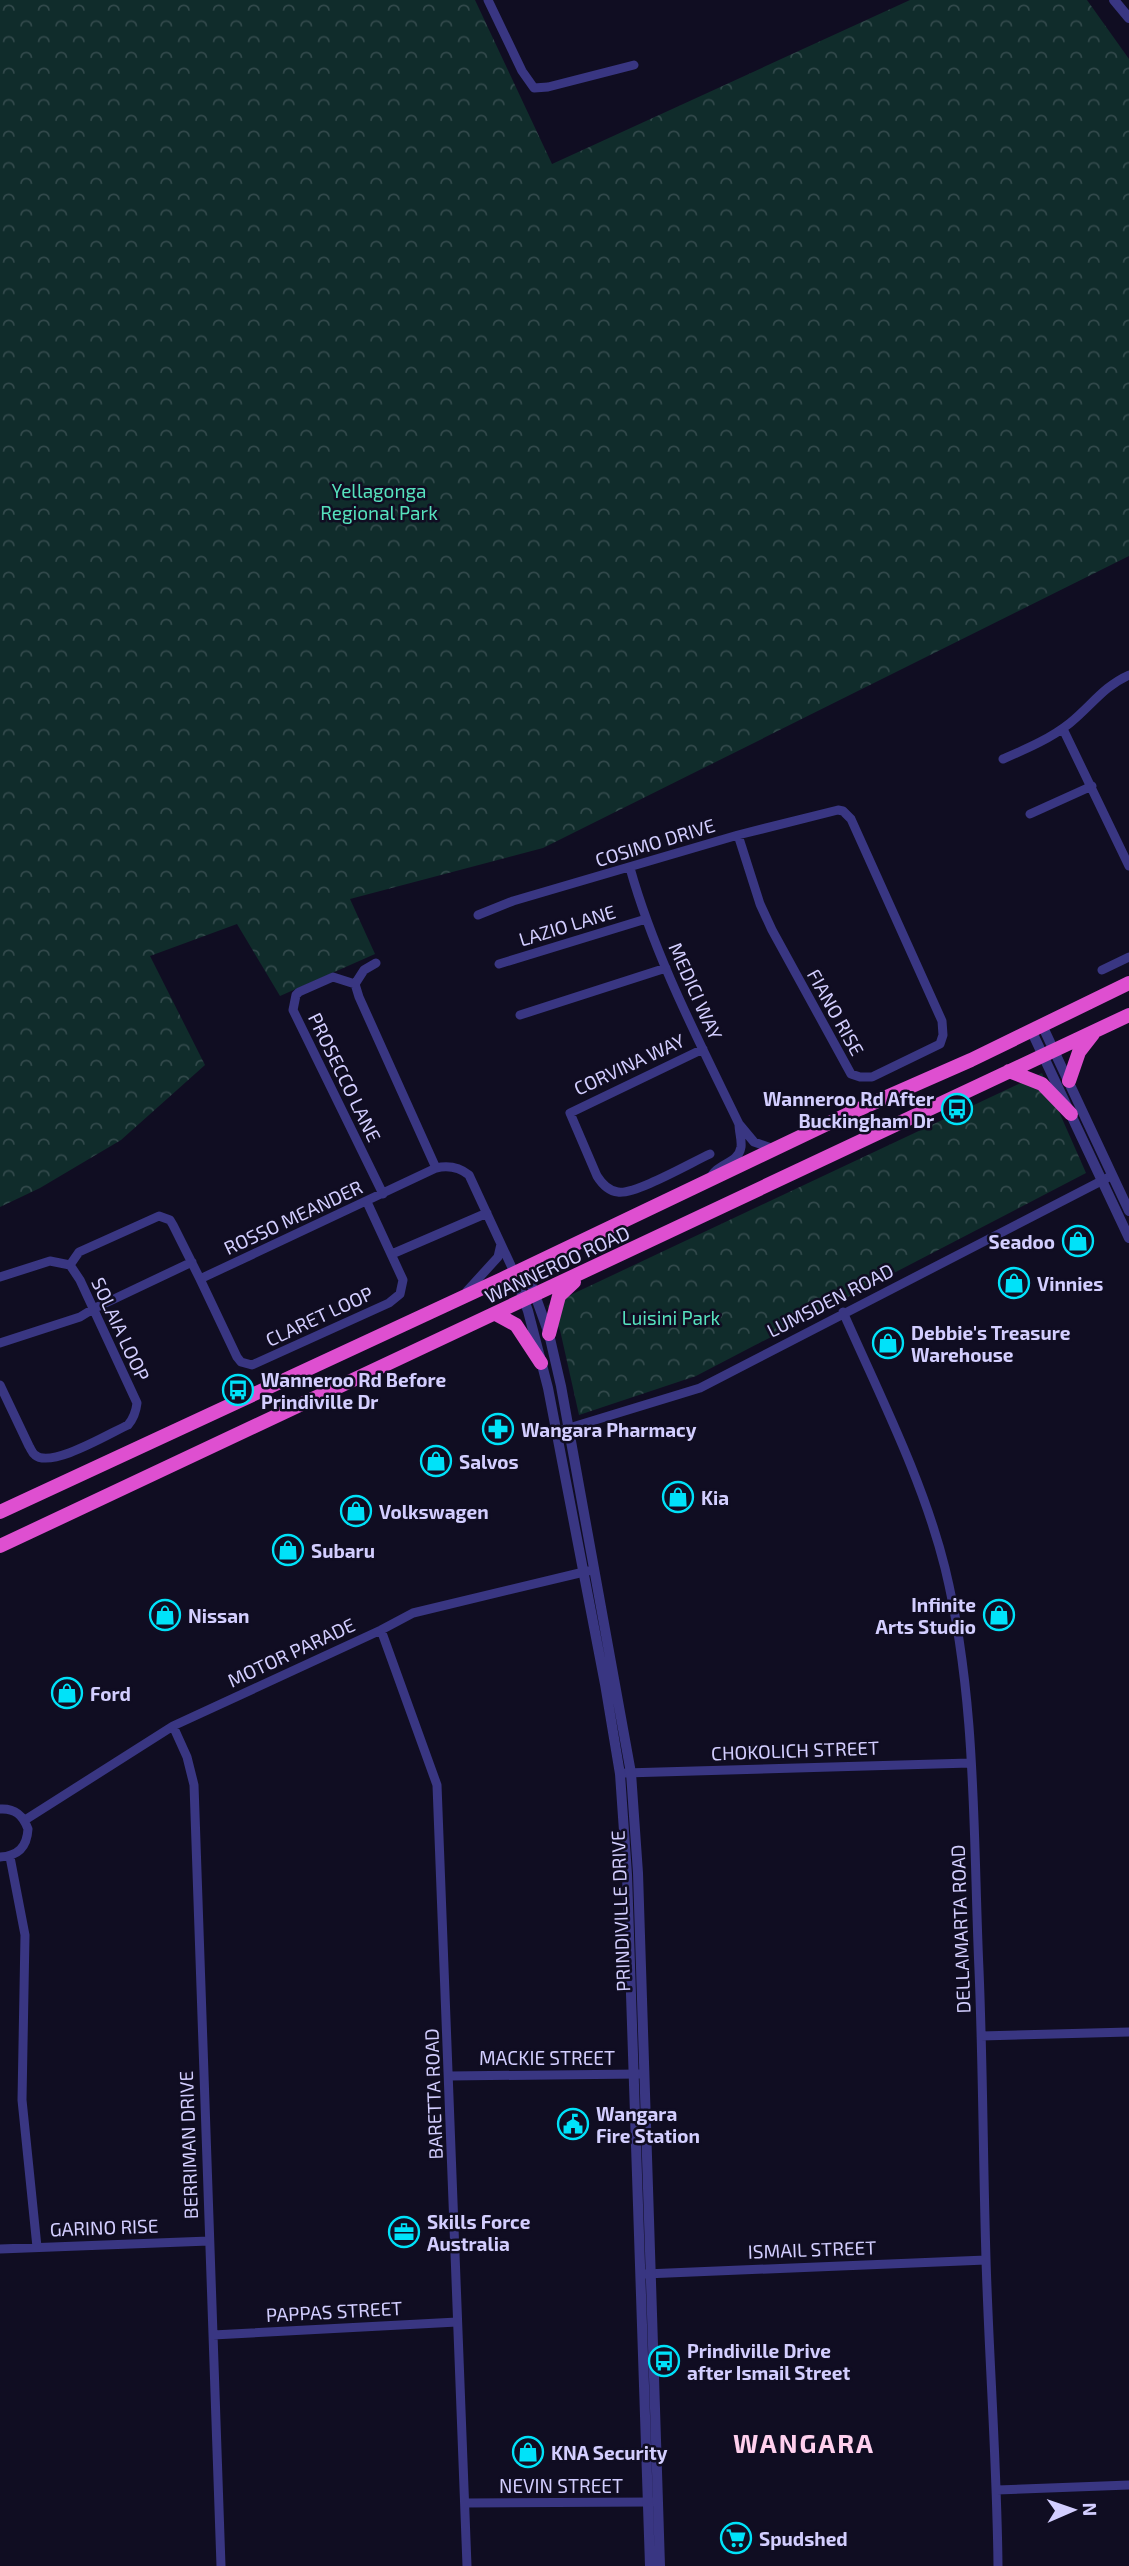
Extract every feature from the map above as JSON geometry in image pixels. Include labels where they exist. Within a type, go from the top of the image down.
[{"type":"highway","name":"WANNEROO ROAD","points":[[0,1512],[1129,983]]},
{"type":"highway","name":"WANNEROO ROAD","points":[[0,1546],[1129,1015]]},
{"type":"highway","points":[[1069,1081],[1079,1052],[1096,1030]]},
{"type":"highway","points":[[1009,1071],[1042,1084],[1070,1114]]},
{"type":"highway","points":[[549,1334],[559,1296],[585,1272]]},
{"type":"highway","points":[[496,1314],[516,1325],[541,1363]]},
{"type":"street","points":[[1114,0],[1129,18]]},
{"type":"street","points":[[492,1],[522,71],[534,88],[548,87],[634,65]]},
{"type":"street","points":[[1003,760],[1063,729],[1107,686],[1129,675]]},
{"type":"street","points":[[1063,729],[1129,866]]},
{"type":"street","points":[[1030,814],[1092,786]]},
{"type":"street","name":"COSIMO DRIVE","points":[[478,915],[513,901],[738,835],[838,810],[844,811]]},
{"type":"street","name":"FIANO RISE","points":[[738,835],[760,904],[847,1068],[860,1077],[872,1077],[936,1047],[942,1040],[943,1027],[854,826],[844,811]]},
{"type":"street","name":"MEDICI WAY","points":[[630,868],[646,919],[666,968],[738,1125],[741,1149],[737,1157],[716,1168],[710,1179]]},
{"type":"street","name":"LAZIO LANE","points":[[499,964],[646,919]]},
{"type":"street","points":[[1102,970],[1129,957]]},
{"type":"street","points":[[376,963],[364,970],[355,984],[359,998],[436,1168],[454,1167],[469,1175],[501,1242],[519,1269]]},
{"type":"street","points":[[520,1015],[666,968]]},
{"type":"street","name":"PROSECCO LANE","points":[[355,984],[333,977],[299,992],[293,1010],[383,1194]]},
{"type":"street","points":[[1036,1028],[1048,1052],[1070,1114],[1129,1211]]},
{"type":"street","name":"CORVINA WAY","points":[[703,1049],[570,1113],[597,1177],[603,1185],[615,1192],[633,1190],[710,1154]]},
{"type":"street","points":[[1048,1052],[1069,1081],[1129,1238]]},
{"type":"street","name":"MEDICI WAY","points":[[738,1125],[754,1142],[774,1149]]},
{"type":"street","name":"ROSSO MEANDER","points":[[200,1279],[436,1168]]},
{"type":"street","name":"LUMSDEN ROAD","points":[[556,1432],[700,1388],[1107,1178]]},
{"type":"street","name":"CLARET LOOP","points":[[200,1279],[237,1357],[252,1365],[396,1298],[403,1288],[403,1280],[367,1202]]},
{"type":"street","points":[[392,1254],[487,1213]]},
{"type":"street","points":[[70,1265],[79,1252],[159,1216],[170,1220],[200,1279]]},
{"type":"street","points":[[459,1299],[498,1258],[501,1242]]},
{"type":"street","name":"SOLAIA LOOP","points":[[0,1277],[50,1261],[70,1265],[80,1280],[137,1403],[134,1419],[128,1425],[62,1456],[44,1459],[35,1455],[29,1446],[0,1385]]},
{"type":"street","points":[[0,1343],[80,1317],[93,1308],[192,1262]]},
{"type":"street","name":"PRINDIVILLE DRIVE","points":[[519,1269],[549,1334],[568,1429],[589,1571],[626,1773],[626,1874],[639,2074],[651,2502],[650,2566]]},
{"type":"street","name":"PRINDIVILLE DRIVE","points":[[531,1298],[541,1363],[589,1571]]},
{"type":"street","name":"DELLAMARTA ROAD","points":[[844,1312],[914,1473],[944,1566],[967,1695],[998,2566]]},
{"type":"street","name":"MOTOR PARADE","points":[[25,1820],[173,1726],[413,1613],[589,1571]]},
{"type":"street","name":"BARETTA ROAD","points":[[381,1630],[437,1784],[467,2566]]},
{"type":"street","name":"BERRIMAN DRIVE","points":[[173,1726],[187,1757],[194,1785],[221,2566]]},
{"type":"street","name":"CHOKOLICH STREET","points":[[626,1773],[970,1763]]},
{"type":"street","points":[[0,1809],[12,1810],[25,1820],[28,1829],[24,1846],[5,1857],[25,1935],[22,2100],[37,2247]]},
{"type":"street","points":[[981,2036],[1129,2032]]},
{"type":"street","name":"MACKIE STREET","points":[[450,2076],[639,2074]]},
{"type":"street","name":"GARINO RISE","points":[[0,2249],[209,2241]]},
{"type":"street","name":"ISMAIL STREET","points":[[645,2274],[986,2260]]},
{"type":"street","name":"PAPPAS STREET","points":[[213,2335],[457,2322]]},
{"type":"street","points":[[997,2490],[1129,2485]]},
{"type":"street","name":"PRINDIVILLE DRIVE","points":[[651,2502],[660,2566]]},
{"type":"street","name":"NEVIN STREET","points":[[465,2503],[651,2502]]},
{"type":"green space","name":"Yellagonga Regional Park","points":[[0,0],[475,0],[552,164],[910,0],[1087,0],[1129,59],[1129,556],[543,848],[350,899],[375,954],[280,996],[237,924],[150,956],[205,1065],[121,1140],[40,1188],[0,1207]]},
{"type":"green space","name":"Luisini Park","points":[[1042,1073],[1086,1173],[696,1376],[579,1415],[560,1330],[547,1306]]},
{"type":"place","name":"Wanneroo Rd After Buckingham Dr","points":[[957,1109]]},
{"type":"place","name":"Seadoo","points":[[1078,1241]]},
{"type":"place","name":"Vinnies","points":[[1014,1283]]},
{"type":"place","name":"Debbie's Treasure Warehouse","points":[[888,1343]]},
{"type":"place","name":"Wanneroo Rd Before Prindiville Dr","points":[[238,1390]]},
{"type":"place","name":"Wangara Pharmacy","points":[[498,1429]]},
{"type":"place","name":"Salvos","points":[[436,1461]]},
{"type":"place","name":"Kia","points":[[678,1497]]},
{"type":"place","name":"Volkswagen","points":[[356,1511]]},
{"type":"place","name":"Subaru","points":[[288,1550]]},
{"type":"place","name":"Nissan","points":[[165,1615]]},
{"type":"place","name":"Infinite Arts Studio","points":[[999,1615]]},
{"type":"place","name":"Ford","points":[[67,1693]]},
{"type":"place","name":"Wangara Fire Station","points":[[573,2124]]},
{"type":"place","name":"Skills Force Australia","points":[[404,2232]]},
{"type":"place","name":"Prindiville Drive after Ismail Street","points":[[664,2361]]},
{"type":"place","name":"KNA Security","points":[[528,2452]]},
{"type":"place","name":"Spudshed","points":[[736,2538]]},
{"type":"district","name":"WANGARA","points":[[804,2442]]}]
